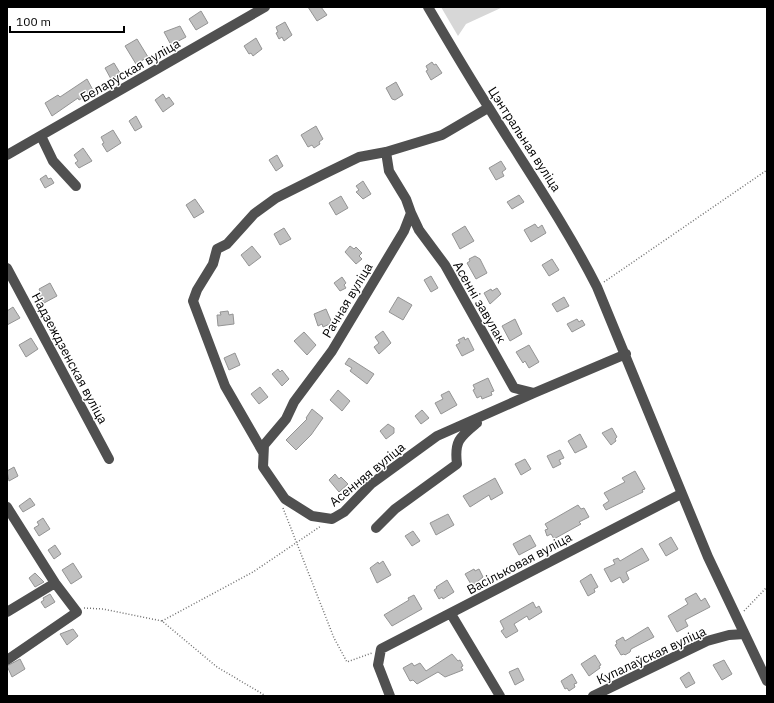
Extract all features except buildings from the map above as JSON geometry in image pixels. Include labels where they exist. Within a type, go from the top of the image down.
[{"type":"street","name":"Беларуская вуліца","points":[[7,155],[42,139],[265,7]]},
{"type":"street","name":"Цэнтральная вуліца","points":[[428,7],[488,108],[551,203],[597,287],[626,354],[681,494],[744,634],[767,681]]},
{"type":"street","points":[[284,503],[263,467],[263,452],[225,386],[193,301],[197,290],[213,264],[217,249],[227,244],[254,214],[276,198],[322,174],[359,158],[386,152],[442,135],[488,108]]},
{"type":"street","points":[[42,139],[53,161],[76,186]]},
{"type":"street","points":[[386,152],[389,170],[406,199],[411,213]]},
{"type":"street","name":"Асенні завулак","points":[[411,213],[419,230],[445,266],[514,388],[534,392]]},
{"type":"street","name":"Рачная вуліца","points":[[263,452],[264,445],[286,419],[294,402],[336,344],[404,231],[411,213]]},
{"type":"street","name":"Надзеждзенская вуліца","points":[[7,268],[109,460]]},
{"type":"street","name":"Асенняя вуліца","points":[[284,503],[312,516],[332,518],[344,512],[371,484],[437,436],[534,392],[626,354]]},
{"type":"street","name":"Асенняя вуліца","points":[[376,528],[395,509],[457,464],[456,450],[460,437],[486,415]]},
{"type":"street","name":"Васільковая вуліца","points":[[381,649],[451,614],[668,499],[681,494]]},
{"type":"street","points":[[7,508],[55,583],[75,610],[7,660]]},
{"type":"street","points":[[7,612],[55,583]]},
{"type":"street","points":[[451,614],[500,696]]},
{"type":"street","name":"Купалаўская вуліца","points":[[593,696],[707,641],[744,634]]},
{"type":"street","points":[[381,649],[378,665],[390,696]]},
{"type":"path","points":[[597,287],[767,170]]},
{"type":"path","points":[[284,503],[297,543],[334,638],[347,662],[381,649]]},
{"type":"path","points":[[162,621],[253,572],[332,518]]},
{"type":"path","points":[[737,618],[767,587]]},
{"type":"path","points":[[75,610],[103,609],[162,621],[217,667],[266,696]]},
{"type":"shaded area","points":[[441,7],[503,7],[466,24],[458,36]]}]
